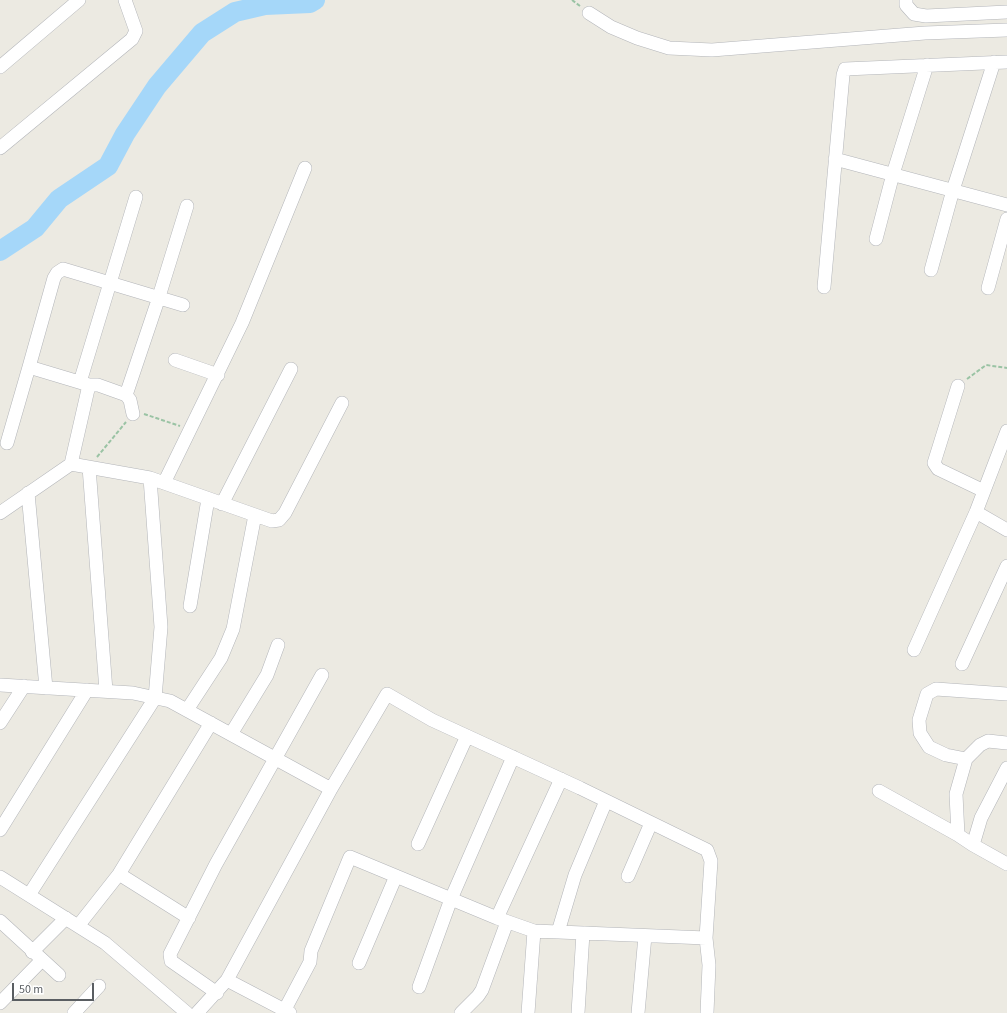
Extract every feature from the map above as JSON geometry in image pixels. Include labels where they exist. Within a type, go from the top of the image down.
[{"type":"street","points":[[0,67],[79,0]]},
{"type":"street","points":[[0,148],[132,39],[136,31],[125,0]]},
{"type":"street","points":[[906,0],[906,5],[914,14],[926,16],[1007,12]]},
{"type":"street","points":[[589,14],[611,27],[637,38],[669,48],[712,50],[925,33],[1007,30]]},
{"type":"street","points":[[931,270],[953,190],[994,62]]},
{"type":"street","points":[[824,287],[843,74],[845,69],[1007,62]]},
{"type":"street","points":[[876,239],[893,174],[927,65]]},
{"type":"street","points":[[835,159],[1007,205]]},
{"type":"street","points":[[164,483],[218,375],[242,323],[305,168]]},
{"type":"street","points":[[71,464],[85,384],[109,282],[136,197]]},
{"type":"street","points":[[126,394],[159,297],[187,206]]},
{"type":"street","points":[[988,288],[1007,220]]},
{"type":"street","points":[[7,443],[54,278],[57,273],[64,269],[183,304]]},
{"type":"street","points":[[175,360],[218,375]]},
{"type":"street","points":[[29,367],[85,384],[98,385],[126,394],[130,400],[133,414]]},
{"type":"street","points":[[222,504],[291,369]]},
{"type":"street","points":[[958,386],[934,463],[938,469],[984,490]]},
{"type":"street","points":[[0,514],[71,464],[150,478],[272,521],[279,520],[286,513],[342,403]]},
{"type":"street","points":[[914,650],[976,512],[1007,431]]},
{"type":"street","points":[[89,467],[106,692]]},
{"type":"street","points":[[29,895],[155,698],[162,627],[150,478]]},
{"type":"street","points":[[28,493],[46,688]]},
{"type":"street","points":[[190,606],[208,499]]},
{"type":"street","points":[[976,512],[1007,530]]},
{"type":"street","points":[[187,710],[221,658],[231,635],[254,515]]},
{"type":"street","points":[[962,664],[1007,566]]},
{"type":"street","points":[[231,734],[267,675],[278,645]]},
{"type":"street","points":[[217,993],[171,961],[170,954],[216,864],[277,759],[322,676]]},
{"type":"street","points":[[0,685],[133,693],[170,701],[331,789]]},
{"type":"street","points":[[0,723],[24,686]]},
{"type":"street","points":[[966,759],[946,755],[929,747],[920,733],[919,720],[927,694],[936,689],[1007,694]]},
{"type":"street","points":[[0,830],[87,690]]},
{"type":"street","points":[[198,1013],[227,980],[331,789],[387,694],[432,720],[561,779],[707,850],[711,861],[706,938],[709,965],[707,1013]]},
{"type":"street","points":[[78,926],[119,874],[211,723]]},
{"type":"street","points":[[418,844],[467,736]]},
{"type":"street","points":[[958,835],[956,794],[966,759],[988,741],[1007,743]]},
{"type":"street","points":[[419,987],[451,899],[513,757]]},
{"type":"street","points":[[973,845],[981,818],[1007,768]]},
{"type":"street","points":[[461,1013],[482,990],[502,920],[561,779]]},
{"type":"street","points":[[879,791],[1007,864]]},
{"type":"street","points":[[558,932],[575,875],[606,801]]},
{"type":"street","points":[[628,876],[651,823]]},
{"type":"street","points":[[227,980],[286,1012],[310,962],[311,951],[350,857],[502,920],[534,931],[706,938]]},
{"type":"street","points":[[119,874],[189,918]]},
{"type":"street","points":[[359,964],[396,876]]},
{"type":"street","points":[[0,877],[105,943],[187,1013]]},
{"type":"street","points":[[0,1003],[66,918]]},
{"type":"street","points":[[0,921],[59,976]]},
{"type":"street","points":[[528,1013],[534,931]]},
{"type":"street","points":[[578,1013],[583,933]]},
{"type":"street","points":[[638,1013],[645,936]]},
{"type":"street","points":[[74,1013],[99,986]]},
{"type":"path","points":[[958,386],[986,365],[1007,368]]},
{"type":"path","points":[[89,467],[133,414],[141,412],[191,430]]},
{"type":"waterway","points":[[0,251],[35,228],[59,199],[108,166],[125,134],[157,86],[202,33],[235,12],[265,5],[310,3],[315,0]]}]
